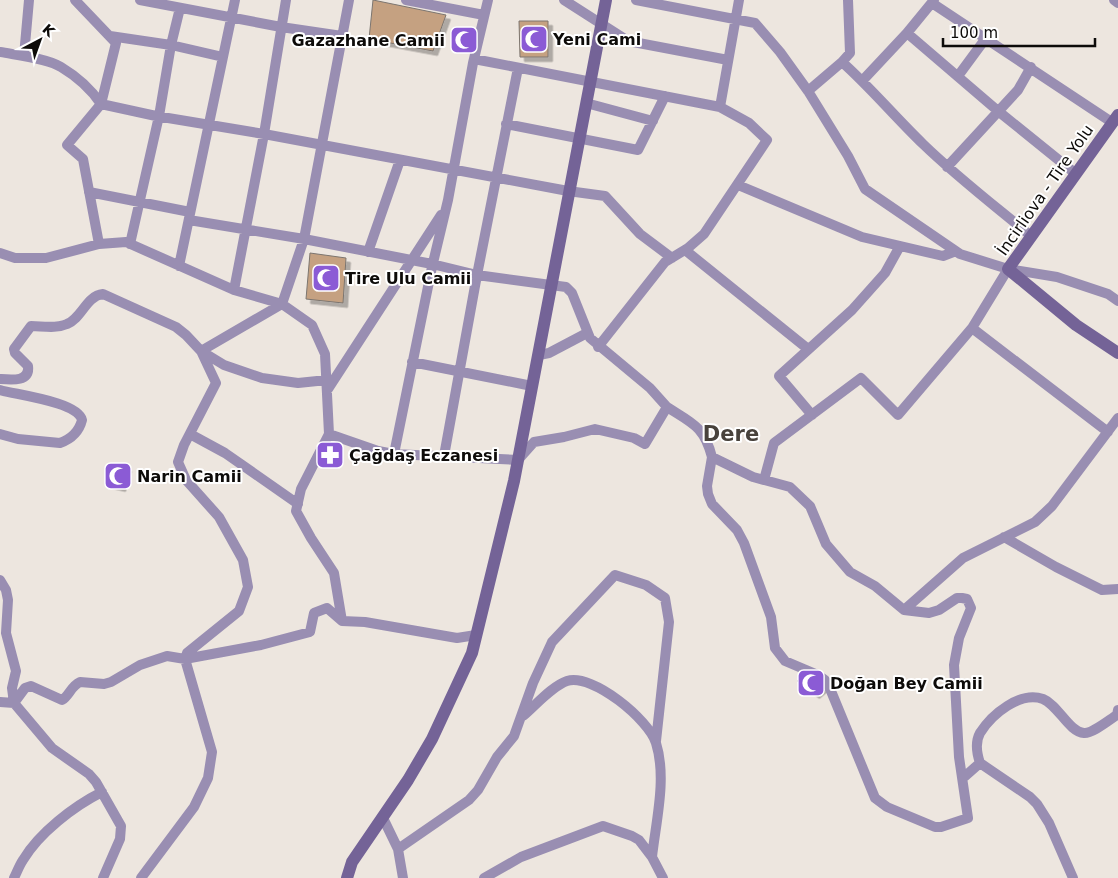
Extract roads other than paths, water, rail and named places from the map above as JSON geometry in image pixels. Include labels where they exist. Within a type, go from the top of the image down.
[{"type":"street","points":[[24,56],[29,0]]},
{"type":"street","points":[[75,0],[116,43],[101,104],[67,145],[83,159],[99,244]]},
{"type":"street","points":[[140,0],[281,27],[342,36]]},
{"type":"street","points":[[179,266],[234,0]]},
{"type":"street","points":[[234,290],[264,134],[286,0]]},
{"type":"street","points":[[201,351],[282,304],[304,239],[349,0]]},
{"type":"street","points":[[406,0],[484,15]]},
{"type":"street","points":[[394,454],[432,264],[454,170],[474,60],[488,0]]},
{"type":"street","points":[[564,0],[628,41],[728,60]]},
{"type":"street","points":[[347,878],[352,862],[408,780],[432,739],[472,653],[518,460],[606,0]]},
{"type":"street","points":[[636,0],[755,23],[780,52],[808,91],[848,156],[865,189],[956,251],[1008,269],[1057,277],[1108,294],[1118,301]]},
{"type":"street","points":[[720,107],[739,0]]},
{"type":"street","points":[[808,91],[850,53],[848,0]]},
{"type":"street","points":[[1114,0],[1118,3]]},
{"type":"street","points":[[863,80],[907,33],[933,1],[986,38],[1115,119]]},
{"type":"street","points":[[130,244],[159,116],[171,45],[180,8]]},
{"type":"street","points":[[907,33],[998,111],[1076,174]]},
{"type":"street","points":[[110,36],[171,45],[223,57]]},
{"type":"street","points":[[958,76],[986,38]]},
{"type":"street","points":[[0,52],[24,56],[60,66],[91,90],[101,104],[209,126],[264,134],[495,178],[605,196],[640,234],[672,258]]},
{"type":"street","points":[[474,60],[720,107],[749,123],[767,140],[704,234],[686,250],[665,262],[598,347]]},
{"type":"street","points":[[842,62],[863,80],[922,144],[1031,236]]},
{"type":"street","points":[[947,166],[1018,90],[1031,67]]},
{"type":"street","points":[[444,456],[495,178],[518,68]]},
{"type":"street","points":[[506,124],[638,150],[665,96]]},
{"type":"street","points":[[586,103],[652,121]]},
{"type":"street","name":"İncirliova - Tire Yolu","points":[[1115,119],[1008,269],[1076,325],[1118,353]]},
{"type":"street","points":[[368,252],[400,160]]},
{"type":"street","points":[[738,185],[862,237],[943,256],[956,251]]},
{"type":"street","points":[[89,192],[140,202],[246,230],[412,260],[477,275],[566,287],[572,293],[587,334],[598,347],[650,388],[666,407],[701,431],[708,441],[712,457],[707,486],[708,494],[712,504],[736,530],[744,543],[771,617],[775,648],[785,661],[814,672],[825,680],[832,690],[875,798],[887,807],[935,827],[968,818],[957,728],[954,665],[955,651],[971,608],[967,599],[957,598],[939,610],[929,613],[904,610],[875,586],[850,572],[826,544],[810,506],[790,488],[753,477],[712,457]]},
{"type":"street","points":[[327,384],[446,208]]},
{"type":"street","points":[[0,253],[15,258],[46,258],[99,244],[126,242],[234,290],[282,304],[312,325],[325,354],[329,434],[302,489],[296,511],[334,573],[342,621]]},
{"type":"street","points":[[812,415],[780,376],[852,310],[885,273],[900,246]]},
{"type":"street","points":[[686,250],[808,349]]},
{"type":"street","points":[[764,480],[774,443],[861,378],[898,416],[972,328],[1008,269]]},
{"type":"street","points":[[0,379],[14,379],[27,375],[28,366],[15,353],[14,349],[31,326],[55,327],[67,324],[92,299],[100,295],[110,296],[176,327],[201,351],[224,365],[262,378],[298,383],[327,384]]},
{"type":"street","points":[[972,328],[1108,432]]},
{"type":"street","points":[[539,355],[549,353],[587,334]]},
{"type":"street","points":[[141,878],[194,807],[208,778],[212,752],[185,658],[187,653],[239,611],[248,587],[243,560],[224,525],[186,480],[178,462],[216,383],[201,351]]},
{"type":"street","points":[[412,362],[532,386]]},
{"type":"street","points":[[0,390],[64,404],[78,412],[82,420],[77,432],[66,441],[60,443],[18,440],[0,434]]},
{"type":"street","points":[[518,460],[534,442],[564,437],[595,428],[634,438],[645,444],[666,407]]},
{"type":"street","points":[[904,610],[963,558],[1035,522],[1052,506],[1118,418]]},
{"type":"street","points":[[190,434],[225,452],[298,504]]},
{"type":"street","points":[[329,434],[378,451],[394,454],[518,460]]},
{"type":"street","points":[[1004,537],[1056,567],[1102,590],[1118,589]]},
{"type":"street","points":[[398,849],[469,800],[478,790],[497,757],[514,736],[533,684],[552,642],[615,575],[646,584],[665,598],[669,622],[656,741],[660,776],[652,856]]},
{"type":"street","points":[[0,580],[6,590],[8,600],[6,633],[16,670],[12,688],[14,703],[52,748],[89,774],[119,820],[122,832],[103,878]]},
{"type":"street","points":[[14,703],[28,687],[34,687],[62,700],[67,696],[72,687],[80,682],[104,684],[156,659],[167,656],[185,658],[261,645],[310,632],[314,613],[327,608],[342,621],[365,622],[457,638],[476,635]]},
{"type":"street","points":[[522,717],[557,687],[568,681],[576,680],[588,683],[630,708],[656,741]]},
{"type":"street","points":[[1073,878],[1049,823],[1037,804],[1030,797],[980,763],[977,745],[980,733],[1002,709],[1032,697],[1044,700],[1052,705],[1075,729],[1083,733],[1090,732],[1117,715],[1118,710]]},
{"type":"street","points":[[0,702],[14,703]]},
{"type":"street","points":[[963,778],[980,763]]},
{"type":"street","points":[[14,878],[23,860],[54,825],[88,799],[102,792]]},
{"type":"street","points":[[382,818],[398,849],[403,878]]},
{"type":"street","points":[[484,878],[521,857],[602,826],[639,840],[652,856],[663,878]]},
{"type":"place","name":"Yeni Cami","points":[[534,39]]},
{"type":"place","name":"Gazazhane Camii","points":[[464,40]]},
{"type":"place","name":"Tire Ulu Camii","points":[[326,278]]},
{"type":"place","name":"Çağdaş Eczanesi","points":[[330,455]]},
{"type":"place","name":"Narin Camii","points":[[118,476]]},
{"type":"place","name":"Doğan Bey Camii","points":[[811,683]]},
{"type":"district","name":"Dere","points":[[731,434]]}]
